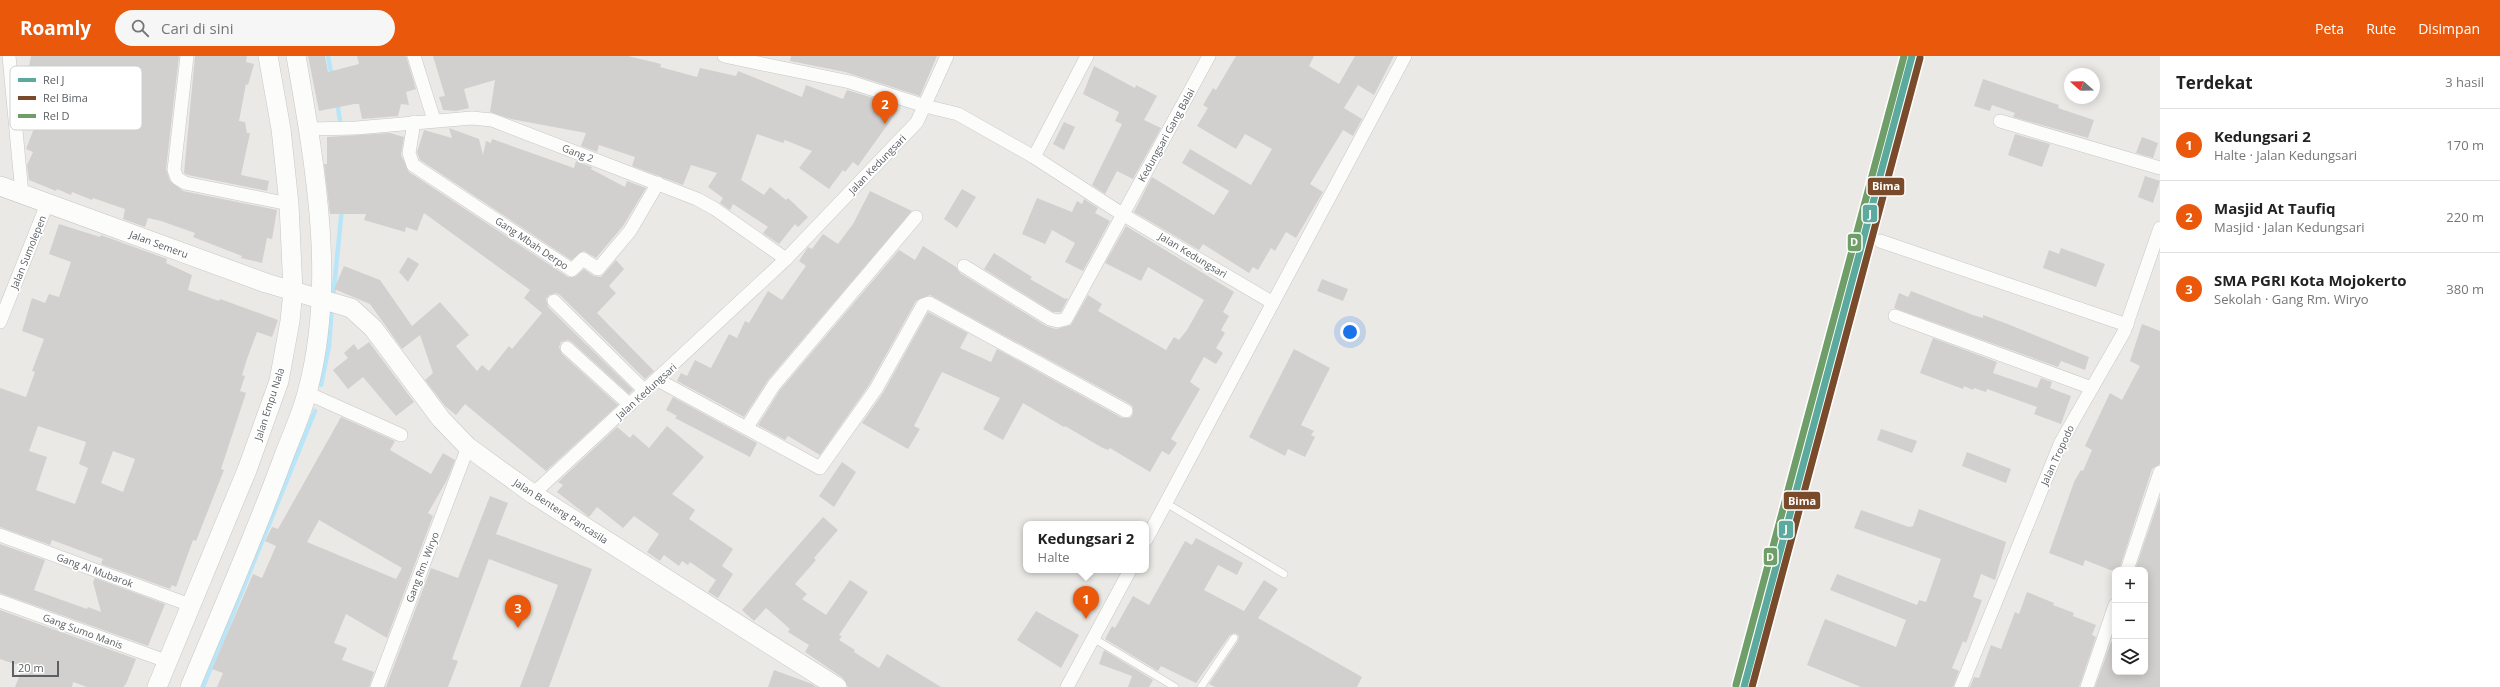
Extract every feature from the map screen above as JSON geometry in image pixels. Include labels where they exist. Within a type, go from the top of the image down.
[{"type":"main road","name":"Jalan Empu Nala","points":[[157,687],[166,661],[247,470],[278,381],[290,320],[293,291],[289,204],[281,129],[268,56]]},
{"type":"main road","points":[[190,687],[272,487],[307,393],[318,331],[328,300],[320,248],[309,129],[296,56]]},
{"type":"main road","name":"Jalan Semeru","points":[[0,186],[293,291],[328,300]]},
{"type":"main road","name":"Jalan Benteng Pancasila","points":[[328,300],[351,308],[373,328],[441,419],[468,447],[533,494],[832,686]]},
{"type":"street","points":[[9,56],[10,67]]},
{"type":"street","points":[[187,56],[174,170],[176,178],[185,182],[289,204]]},
{"type":"street","points":[[414,56],[434,120]]},
{"type":"street","points":[[724,56],[850,82],[925,106],[947,56]]},
{"type":"street","points":[[1034,157],[1086,56]]},
{"type":"street","name":"Kedungsari Gang Balai","points":[[964,266],[1050,319],[1062,321],[1071,314],[1122,214],[1209,56]]},
{"type":"street","points":[[1149,534],[1405,56]]},
{"type":"street","name":"Jalan Kedungsari","points":[[533,494],[658,380],[786,259],[917,122],[925,106],[958,114],[1034,157],[1122,214],[1273,303]]},
{"type":"street","name":"Gang 2","points":[[309,129],[337,129],[472,118],[492,120],[658,183],[715,209],[786,259]]},
{"type":"street","points":[[2000,121],[2160,168]]},
{"type":"street","name":"Gang Mbah Derpo","points":[[414,122],[409,153],[413,165],[572,270],[584,259],[598,269],[630,231],[658,183]]},
{"type":"street","points":[[16,130],[22,194]]},
{"type":"street","name":"Jalan Sumolepen","points":[[0,322],[47,204]]},
{"type":"street","points":[[747,427],[771,389],[916,217]]},
{"type":"street","name":"Jalan Tropodo","points":[[1961,687],[2051,462],[2127,325],[2160,228]]},
{"type":"street","points":[[1880,241],[2127,325]]},
{"type":"street","points":[[554,301],[645,391]]},
{"type":"street","points":[[658,380],[820,468],[876,389],[923,305],[926,303],[933,305],[1126,411]]},
{"type":"street","points":[[1895,316],[2092,388]]},
{"type":"street","points":[[567,348],[630,405]]},
{"type":"street","points":[[307,393],[400,435]]},
{"type":"street","name":"Gang Rm. Wiryo","points":[[377,687],[468,447]]},
{"type":"street","points":[[2128,567],[2160,472]]},
{"type":"street","name":"Gang Al Mubarok","points":[[0,535],[190,605]]},
{"type":"street","points":[[1067,687],[1128,573]]},
{"type":"street","name":"Gang Sumo Manis","points":[[0,600],[166,661]]},
{"type":"street","points":[[2087,687],[2112,614]]},
{"type":"lane","points":[[1166,503],[1284,574]]},
{"type":"lane","points":[[1093,638],[1175,687]]},
{"type":"lane","points":[[1201,687],[1234,638]]},
{"type":"building","points":[[31,56],[179,56],[166,169],[170,181],[183,191],[277,210],[272,239],[267,238],[262,263],[241,258],[242,256],[193,237],[195,233],[148,218],[145,227],[123,219],[125,209],[93,198],[92,200],[72,192],[71,195],[57,189],[56,191],[29,180],[27,165],[33,152],[26,149],[33,130],[142,130],[142,66],[29,66]]},
{"type":"building","points":[[195,56],[247,56],[246,62],[254,64],[248,85],[246,84],[239,121],[245,122],[247,133],[250,133],[241,175],[269,181],[267,191],[184,173]]},
{"type":"building","points":[[308,56],[325,56],[328,72],[359,64],[357,56],[406,56],[416,89],[406,92],[409,105],[401,104],[398,116],[362,119],[359,104],[319,111]]},
{"type":"building","points":[[433,56],[628,56],[661,64],[660,67],[697,77],[700,68],[736,76],[738,71],[802,97],[806,85],[843,99],[847,90],[890,103],[898,110],[858,166],[853,162],[845,172],[843,170],[829,189],[799,168],[812,151],[785,140],[783,143],[757,134],[741,180],[764,195],[770,187],[786,200],[788,198],[808,217],[798,227],[795,224],[779,244],[763,233],[768,227],[733,204],[730,210],[720,203],[723,198],[708,187],[717,173],[691,165],[683,185],[632,166],[635,157],[599,145],[597,152],[581,146],[586,133],[511,119],[490,112],[495,80],[464,89],[469,108],[456,111],[443,110],[439,97],[445,96]]},
{"type":"building","points":[[791,56],[937,56],[920,96],[845,72],[790,61]]},
{"type":"building","points":[[1236,56],[1314,56],[1309,66],[1339,84],[1355,56],[1394,56],[1374,95],[1358,85],[1344,108],[1362,119],[1353,136],[1343,130],[1310,184],[1323,192],[1296,238],[1286,232],[1275,251],[1271,248],[1258,270],[1253,267],[1249,273],[1203,244],[1199,250],[1134,212],[1152,177],[1214,215],[1229,191],[1182,163],[1190,149],[1251,185],[1272,149],[1245,134],[1236,149],[1197,126],[1208,108],[1203,105],[1213,88],[1216,90]]},
{"type":"building","points":[[1094,66],[1135,88],[1136,85],[1157,96],[1144,120],[1161,128],[1133,179],[1117,171],[1105,194],[1092,185],[1122,124],[1115,121],[1119,112],[1083,94]]},
{"type":"building","points":[[1983,79],[2059,105],[2058,108],[2094,120],[2088,138],[2013,117],[2015,113],[1992,105],[1990,111],[1974,106]]},
{"type":"building","points":[[1064,122],[1075,127],[1064,150],[1053,144]]},
{"type":"building","points":[[449,128],[479,139],[483,155],[486,141],[491,143],[492,139],[574,168],[576,161],[592,167],[591,169],[625,187],[627,181],[646,188],[623,226],[596,258],[584,251],[571,260],[420,160],[417,152],[424,130],[452,138]]},
{"type":"building","points":[[390,133],[404,137],[401,155],[409,172],[568,277],[575,277],[584,269],[594,276],[601,277],[616,260],[624,269],[609,286],[616,293],[597,313],[654,371],[645,379],[560,295],[556,293],[549,295],[546,299],[548,307],[633,390],[629,394],[572,342],[568,340],[561,342],[559,347],[562,354],[618,405],[546,471],[465,404],[456,415],[445,406],[425,380],[433,373],[420,335],[402,349],[370,304],[334,289],[344,266],[380,280],[412,326],[440,302],[469,335],[456,346],[477,371],[482,365],[489,371],[509,346],[512,349],[542,313],[524,298],[530,290],[424,213],[417,231],[406,227],[405,232],[364,220],[366,214],[330,214],[324,164],[327,164],[327,137]]},
{"type":"building","points":[[2015,134],[2050,144],[2042,167],[2008,155]]},
{"type":"building","points":[[2142,137],[2158,143],[2153,158],[2136,153]]},
{"type":"building","points":[[2145,176],[2160,181],[2153,203],[2138,197]]},
{"type":"building","points":[[962,189],[976,197],[957,228],[944,219]]},
{"type":"building","points":[[870,191],[912,211],[768,380],[744,417],[677,381],[681,373],[687,376],[695,360],[711,368],[729,334],[737,338],[745,321],[749,323],[768,291],[782,300],[806,266],[799,261],[808,247],[812,249],[823,234],[838,244],[853,224]]},
{"type":"building","points":[[1037,198],[1072,212],[1077,201],[1082,204],[1084,199],[1098,208],[1095,213],[1110,221],[1083,271],[1065,262],[1075,243],[1052,230],[1045,244],[1022,234]]},
{"type":"building","points":[[59,224],[100,237],[101,235],[167,259],[166,263],[192,275],[188,290],[219,301],[220,299],[278,320],[272,337],[257,332],[242,375],[245,376],[240,391],[246,393],[221,469],[224,470],[196,541],[193,540],[176,587],[172,585],[170,589],[101,564],[103,559],[52,540],[50,545],[0,527],[0,388],[26,397],[35,372],[32,371],[44,339],[22,331],[32,298],[45,303],[49,294],[59,297],[71,262],[49,254]],"holes":[[[38,426],[86,442],[79,464],[88,468],[75,504],[36,490],[47,457],[29,451]],[[113,451],[135,459],[123,492],[101,483]]]},
{"type":"building","points":[[1126,226],[1234,292],[1223,312],[1229,316],[1221,330],[1225,333],[1216,348],[1223,353],[1216,364],[1204,357],[1190,382],[1200,389],[1171,439],[1177,443],[1169,455],[1162,451],[1150,472],[1110,448],[1108,450],[1101,447],[1023,403],[1003,440],[983,429],[1000,398],[942,372],[914,426],[920,429],[908,449],[862,423],[883,393],[928,312],[968,333],[960,348],[991,362],[997,349],[1122,418],[1130,418],[1133,414],[1133,407],[1130,404],[930,295],[916,301],[869,385],[820,455],[788,436],[785,440],[758,425],[780,390],[899,250],[915,260],[923,246],[956,267],[960,273],[1046,326],[1056,329],[1071,325],[1088,295],[1102,304],[1098,311],[1166,350],[1174,337],[1179,340],[1187,330],[1204,300],[1148,267],[1141,281],[1105,263]]},
{"type":"building","points":[[2061,248],[2105,264],[2096,287],[2043,268],[2049,250],[2059,254]]},
{"type":"building","points":[[994,253],[1032,277],[1030,279],[1065,299],[1068,298],[1061,312],[1053,312],[984,269]]},
{"type":"building","points":[[408,257],[419,264],[408,282],[399,272]]},
{"type":"building","points":[[1322,279],[1348,289],[1343,301],[1317,291]]},
{"type":"building","points":[[1911,291],[1973,315],[1983,318],[1983,315],[2005,323],[2089,357],[2085,370],[2061,361],[2058,367],[1894,308],[1899,293],[1908,297]]},
{"type":"building","points":[[2142,324],[2160,331],[2160,464],[2152,469],[2120,567],[2112,567],[2112,570],[2110,570],[2085,560],[2083,566],[2049,553],[2074,482],[2081,470],[2083,471],[2092,450],[2085,446],[2110,393],[2122,400],[2140,366],[2130,361]]},
{"type":"building","points":[[1933,338],[1997,362],[1993,373],[2037,388],[2041,378],[2052,382],[2050,388],[2071,396],[2061,424],[2034,414],[2037,407],[1987,389],[1986,392],[1974,388],[1973,390],[1964,386],[1963,389],[1920,373]]},
{"type":"building","points":[[369,342],[414,402],[396,416],[363,377],[348,389],[333,370],[348,358],[344,353],[354,344],[358,350]]},
{"type":"building","points":[[1294,349],[1330,368],[1301,425],[1314,431],[1311,435],[1315,437],[1305,457],[1288,449],[1285,456],[1249,437]]},
{"type":"building","points":[[673,397],[757,443],[750,457],[675,418],[677,416],[666,410]]},
{"type":"building","points":[[341,417],[395,441],[390,450],[431,474],[443,453],[455,460],[447,480],[428,513],[433,516],[387,638],[346,614],[334,643],[347,648],[342,660],[374,672],[369,687],[217,687],[223,673],[212,669],[253,574],[262,578],[276,546],[265,541],[272,527],[278,529]],"holes":[[[319,520],[402,568],[396,579],[307,542]]]},
{"type":"building","points":[[667,426],[704,457],[672,494],[695,510],[689,519],[733,549],[722,566],[733,574],[718,598],[708,592],[716,580],[690,562],[688,565],[682,561],[679,566],[664,555],[660,561],[647,552],[659,534],[634,516],[623,528],[597,507],[589,517],[557,492],[563,485],[558,482],[617,427],[630,438],[633,434],[649,448]]},
{"type":"building","points":[[1881,429],[1917,441],[1912,453],[1877,440]]},
{"type":"building","points":[[1967,452],[2011,469],[2006,483],[1962,466]]},
{"type":"building","points":[[842,462],[856,472],[834,507],[819,496]]},
{"type":"building","points":[[490,496],[508,503],[496,534],[592,569],[549,687],[520,687],[558,585],[489,559],[452,659],[458,661],[448,687],[386,687],[431,568],[458,578]]},
{"type":"building","points":[[2160,497],[2160,687],[2095,687],[2111,642],[2112,675],[2148,675],[2148,567],[2136,567]]},
{"type":"building","points":[[1919,509],[2006,542],[1995,580],[1981,574],[1973,597],[1982,600],[1966,643],[1963,641],[1952,668],[1959,671],[1953,687],[1861,687],[1807,665],[1825,619],[1896,647],[1906,620],[1830,590],[1837,574],[1917,605],[1919,600],[1926,602],[1941,559],[1854,528],[1861,510],[1909,527],[1913,526]]},
{"type":"building","points":[[823,517],[838,530],[814,558],[816,560],[795,584],[807,594],[802,599],[826,615],[850,580],[868,592],[839,635],[842,636],[839,640],[855,650],[854,652],[879,668],[887,654],[941,687],[848,687],[843,678],[805,652],[809,645],[788,632],[790,629],[766,608],[754,621],[742,610]]},
{"type":"building","points":[[1196,538],[1243,563],[1237,575],[1218,565],[1204,590],[1244,611],[1264,580],[1278,589],[1258,618],[1362,677],[1357,687],[1215,687],[1209,684],[1238,641],[1239,636],[1235,633],[1230,635],[1196,683],[1161,666],[1158,671],[1105,639],[1112,626],[1115,628],[1133,596],[1149,605],[1185,541],[1192,545]]},
{"type":"building","points":[[0,544],[45,560],[34,590],[87,609],[88,607],[101,612],[93,582],[95,578],[165,604],[148,646],[0,593]]},
{"type":"building","points":[[2027,592],[2054,603],[2053,605],[2074,613],[2073,616],[2096,625],[2092,635],[2096,637],[2079,687],[1970,687],[1974,677],[1979,678],[1991,645],[2001,649],[2015,612],[2019,614]]},
{"type":"building","points":[[0,610],[136,659],[126,684],[123,687],[87,687],[73,682],[72,687],[15,687],[23,667],[0,659]]},
{"type":"building","points":[[1036,611],[1079,635],[1061,668],[1017,640]]},
{"type":"building","points":[[1104,650],[1153,680],[1149,687],[1128,687],[1132,676],[1099,664]]},
{"type":"building","points":[[774,670],[812,684],[816,687],[768,687]]},
{"type":"waterway","points":[[328,56],[332,77]]},
{"type":"waterway","points":[[337,102],[341,127]]},
{"type":"waterway","points":[[333,298],[342,208]]},
{"type":"waterway","points":[[321,385],[329,346],[332,307]]},
{"type":"waterway","points":[[203,687],[315,411]]},
{"type":"rail line","name":"D","points":[[1736,685],[1904,56]]},
{"type":"rail line","name":"J","points":[[1744,687],[1912,56]]},
{"type":"rail line","name":"Bima","points":[[1752,687],[1920,58]]},
{"type":"place","name":"Masjid At Taufiq","points":[[885,124]]},
{"type":"place","name":"Kedungsari 2","points":[[1086,619]]},
{"type":"place","name":"SMA PGRI Kota Mojokerto","points":[[518,628]]}]
